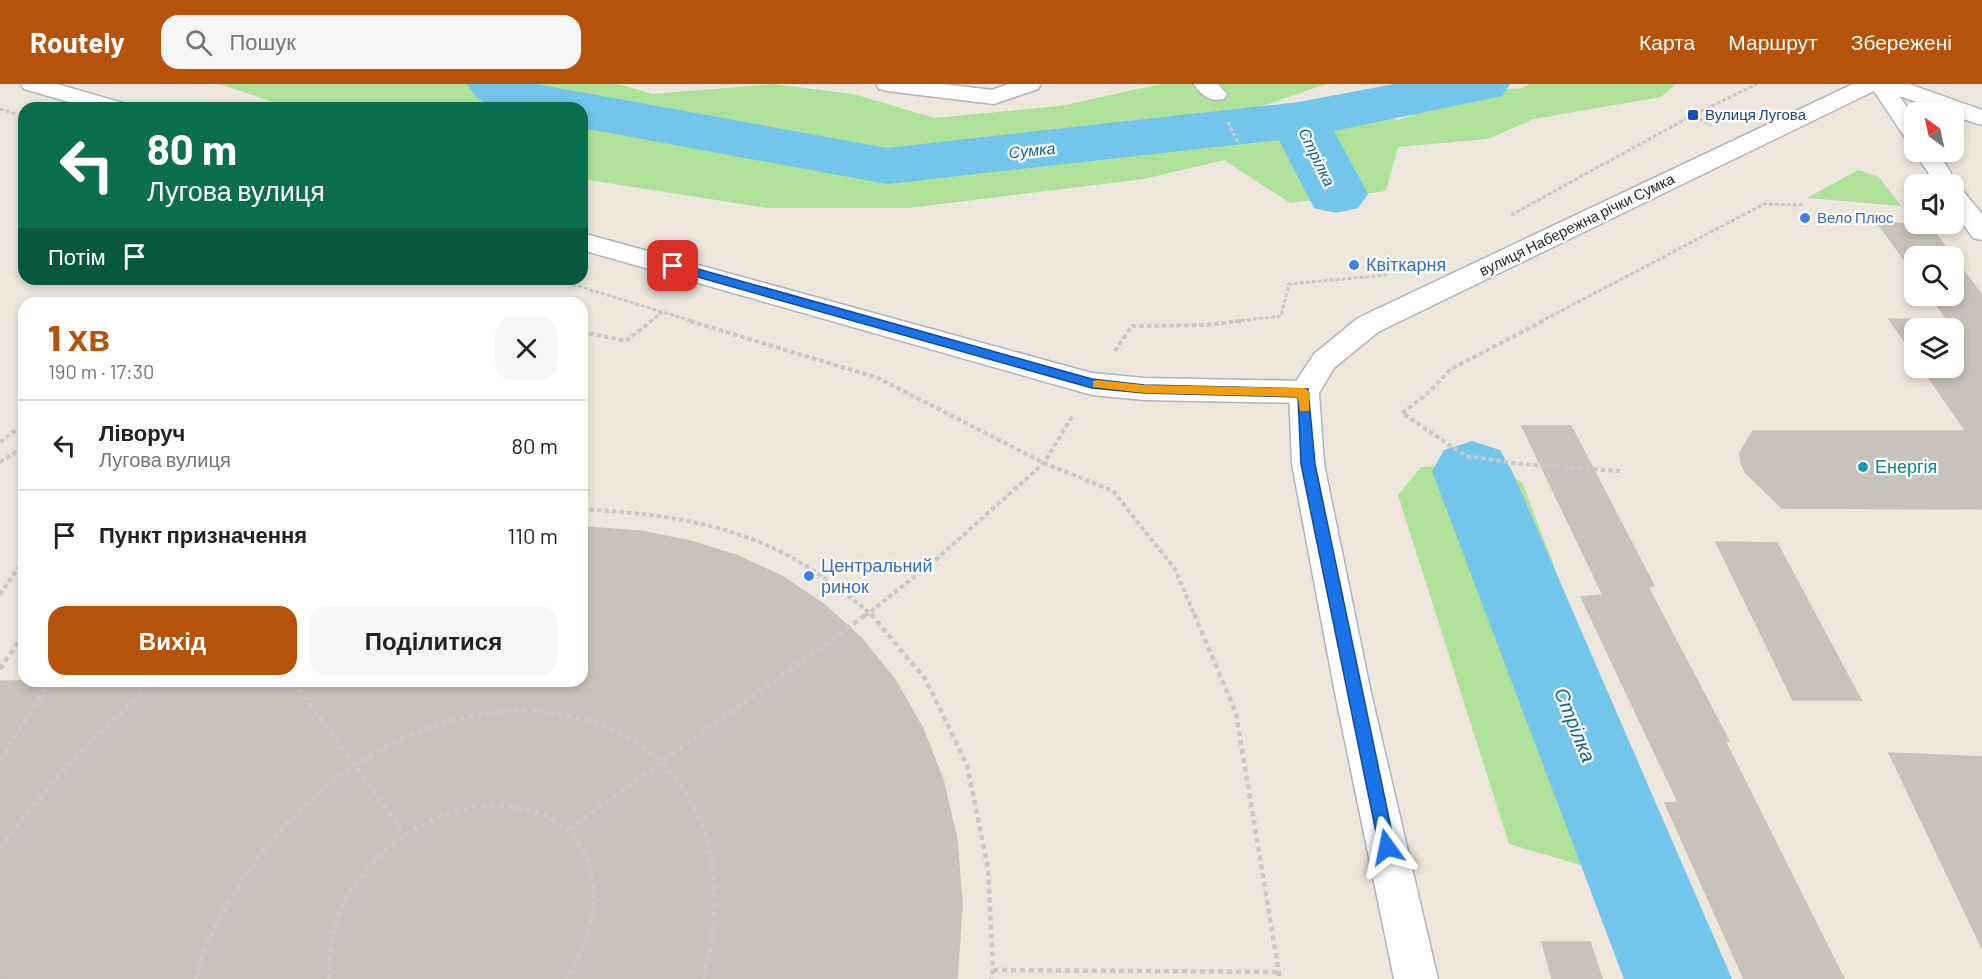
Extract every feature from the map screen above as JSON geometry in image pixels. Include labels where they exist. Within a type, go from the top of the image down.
[{"type":"main road","points":[[32,84],[94,102]]},
{"type":"main road","points":[[887,84],[994,97],[1030,84]]},
{"type":"main road","name":"вулиця Набережна річки Сумка","points":[[1304,392],[1324,361],[1368,325],[1871,84]]},
{"type":"main road","points":[[1880,84],[1904,119]]},
{"type":"main road","points":[[1887,84],[1982,118]]},
{"type":"main road","points":[[1964,207],[1982,232]]},
{"type":"main road","points":[[588,243],[1092,384],[1144,389],[1304,392],[1308,464],[1356,704],[1416,979]]},
{"type":"path","points":[[1508,217],[1756,84]]},
{"type":"path","points":[[0,109],[18,114]]},
{"type":"path","points":[[1620,471],[1521,464],[1466,456],[1402,412],[1428,393],[1451,369],[1764,204],[1804,206]]},
{"type":"path","points":[[569,829],[870,613],[933,562],[1044,463],[1092,384],[1132,326],[1204,325],[1281,316],[1289,284],[1394,274]]},
{"type":"path","points":[[574,285],[878,378],[1044,463],[1113,491],[1175,569],[1236,713],[1279,976],[993,970]]},
{"type":"path","points":[[588,333],[626,341],[662,312]]},
{"type":"path","points":[[0,442],[16,430]]},
{"type":"path","points":[[0,462],[18,451]]},
{"type":"path","points":[[588,509],[651,513],[712,525],[769,546],[796,560],[822,575],[870,613],[926,680],[967,765],[988,868],[993,970],[991,979]]},
{"type":"path","points":[[0,594],[18,568]]},
{"type":"path","points":[[0,669],[18,642]]},
{"type":"path","points":[[0,761],[46,687]]},
{"type":"path","points":[[0,849],[24,813],[94,735],[148,687]]},
{"type":"path","points":[[297,687],[405,835]]},
{"type":"path","points":[[196,979],[199,963],[236,885],[289,818],[354,765],[421,730],[490,711],[556,711],[615,727],[664,761],[694,802],[712,853],[716,911],[703,979]]},
{"type":"path","points":[[329,979],[330,945],[345,903],[371,866],[405,835],[449,812],[495,803],[536,808],[569,829],[591,865],[595,910],[579,961],[566,979]]},
{"type":"green space","points":[[219,84],[619,84],[652,94],[773,84],[853,94],[935,118],[1060,106],[1161,84],[1326,84],[1240,114],[1316,116],[1349,107],[1398,120],[1476,91],[1522,88],[1530,84],[1676,84],[1661,97],[1534,119],[1487,139],[1398,147],[1386,191],[1290,203],[1224,160],[1144,179],[909,208],[767,208],[588,180],[588,102],[273,102]]},
{"type":"green space","points":[[1858,170],[1879,177],[1901,206],[1807,198]]},
{"type":"green space","points":[[1489,465],[1522,482],[1679,894],[1509,844],[1398,495],[1421,467]]},
{"type":"building","points":[[1877,222],[1904,224],[1904,234],[1936,234],[1945,246],[1904,246],[1904,259]]},
{"type":"building","name":"Енергія","points":[[1964,271],[1982,295],[1982,509],[1782,508],[1745,472],[1740,453],[1753,431],[1966,431],[1929,378],[1964,378],[1964,318],[1946,318],[1938,306],[1964,306]]},
{"type":"building","name":"Енергія","points":[[1889,319],[1904,319],[1904,341]]},
{"type":"building","points":[[1522,426],[1571,426],[1654,586],[1648,587],[1729,741],[1725,741],[1844,979],[1744,979],[1665,803],[1678,802],[1581,597],[1603,595]]},
{"type":"building","name":"Центральний ринок","points":[[588,527],[640,531],[690,541],[738,556],[783,577],[825,605],[862,639],[895,680],[922,727],[943,780],[957,840],[962,905],[957,979],[0,979],[0,681],[18,681],[18,687],[588,687]]},
{"type":"building","points":[[1716,542],[1777,543],[1861,700],[1793,700]]},
{"type":"building","points":[[1889,753],[1982,757],[1982,948]]},
{"type":"building","points":[[1542,942],[1590,942],[1602,979],[1552,979]]},
{"type":"waterway","name":"Сумка","points":[[495,84],[517,98],[539,102]]},
{"type":"waterway","name":"Сумка","points":[[1299,120],[1482,84]]},
{"type":"waterway","name":"Сумка","points":[[588,111],[887,166],[1299,120]]},
{"type":"waterway","name":"Стрілка","points":[[1299,120],[1336,194]]},
{"type":"waterway","name":"Стрілка","points":[[1472,471],[1678,979]]},
{"type":"slow traffic","points":[[1097,384],[1144,389],[1304,392],[1305,407]]},
{"type":"place","name":"Вулиця Лугова","points":[[1693,115]]},
{"type":"place","name":"Вело Плюс","points":[[1805,218]]},
{"type":"place","name":"Квіткарня","points":[[1354,265]]},
{"type":"place","name":"Енергія","points":[[1863,467]]},
{"type":"place","name":"Центральний ринок","points":[[809,576]]},
{"type":"route","points":[[673,266],[1092,384],[1144,389],[1304,392],[1308,464],[1353,693],[1387,847]]}]
